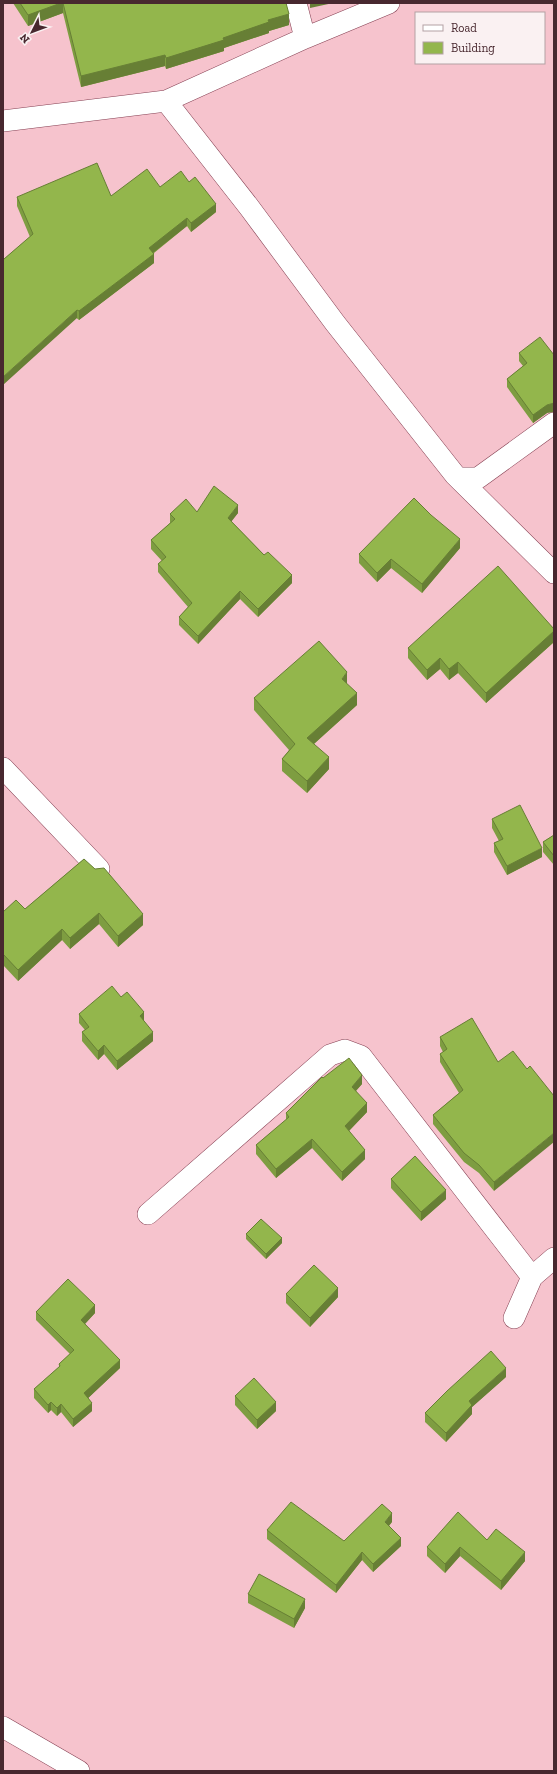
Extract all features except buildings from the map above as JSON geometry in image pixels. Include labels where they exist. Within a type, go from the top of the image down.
[{"type":"street","points":[[296,3],[305,38]]},
{"type":"street","points":[[3,121],[166,101],[305,38],[364,8],[389,3]]},
{"type":"street","points":[[166,101],[249,207],[335,323],[458,478],[554,573]]},
{"type":"street","points":[[458,478],[478,478],[554,423]]},
{"type":"street","points":[[3,768],[99,869]]},
{"type":"street","points":[[148,1214],[330,1055],[345,1050],[361,1056],[532,1277]]},
{"type":"street","points":[[514,1318],[532,1277],[554,1258]]},
{"type":"street","points":[[3,1727],[79,1771]]}]
